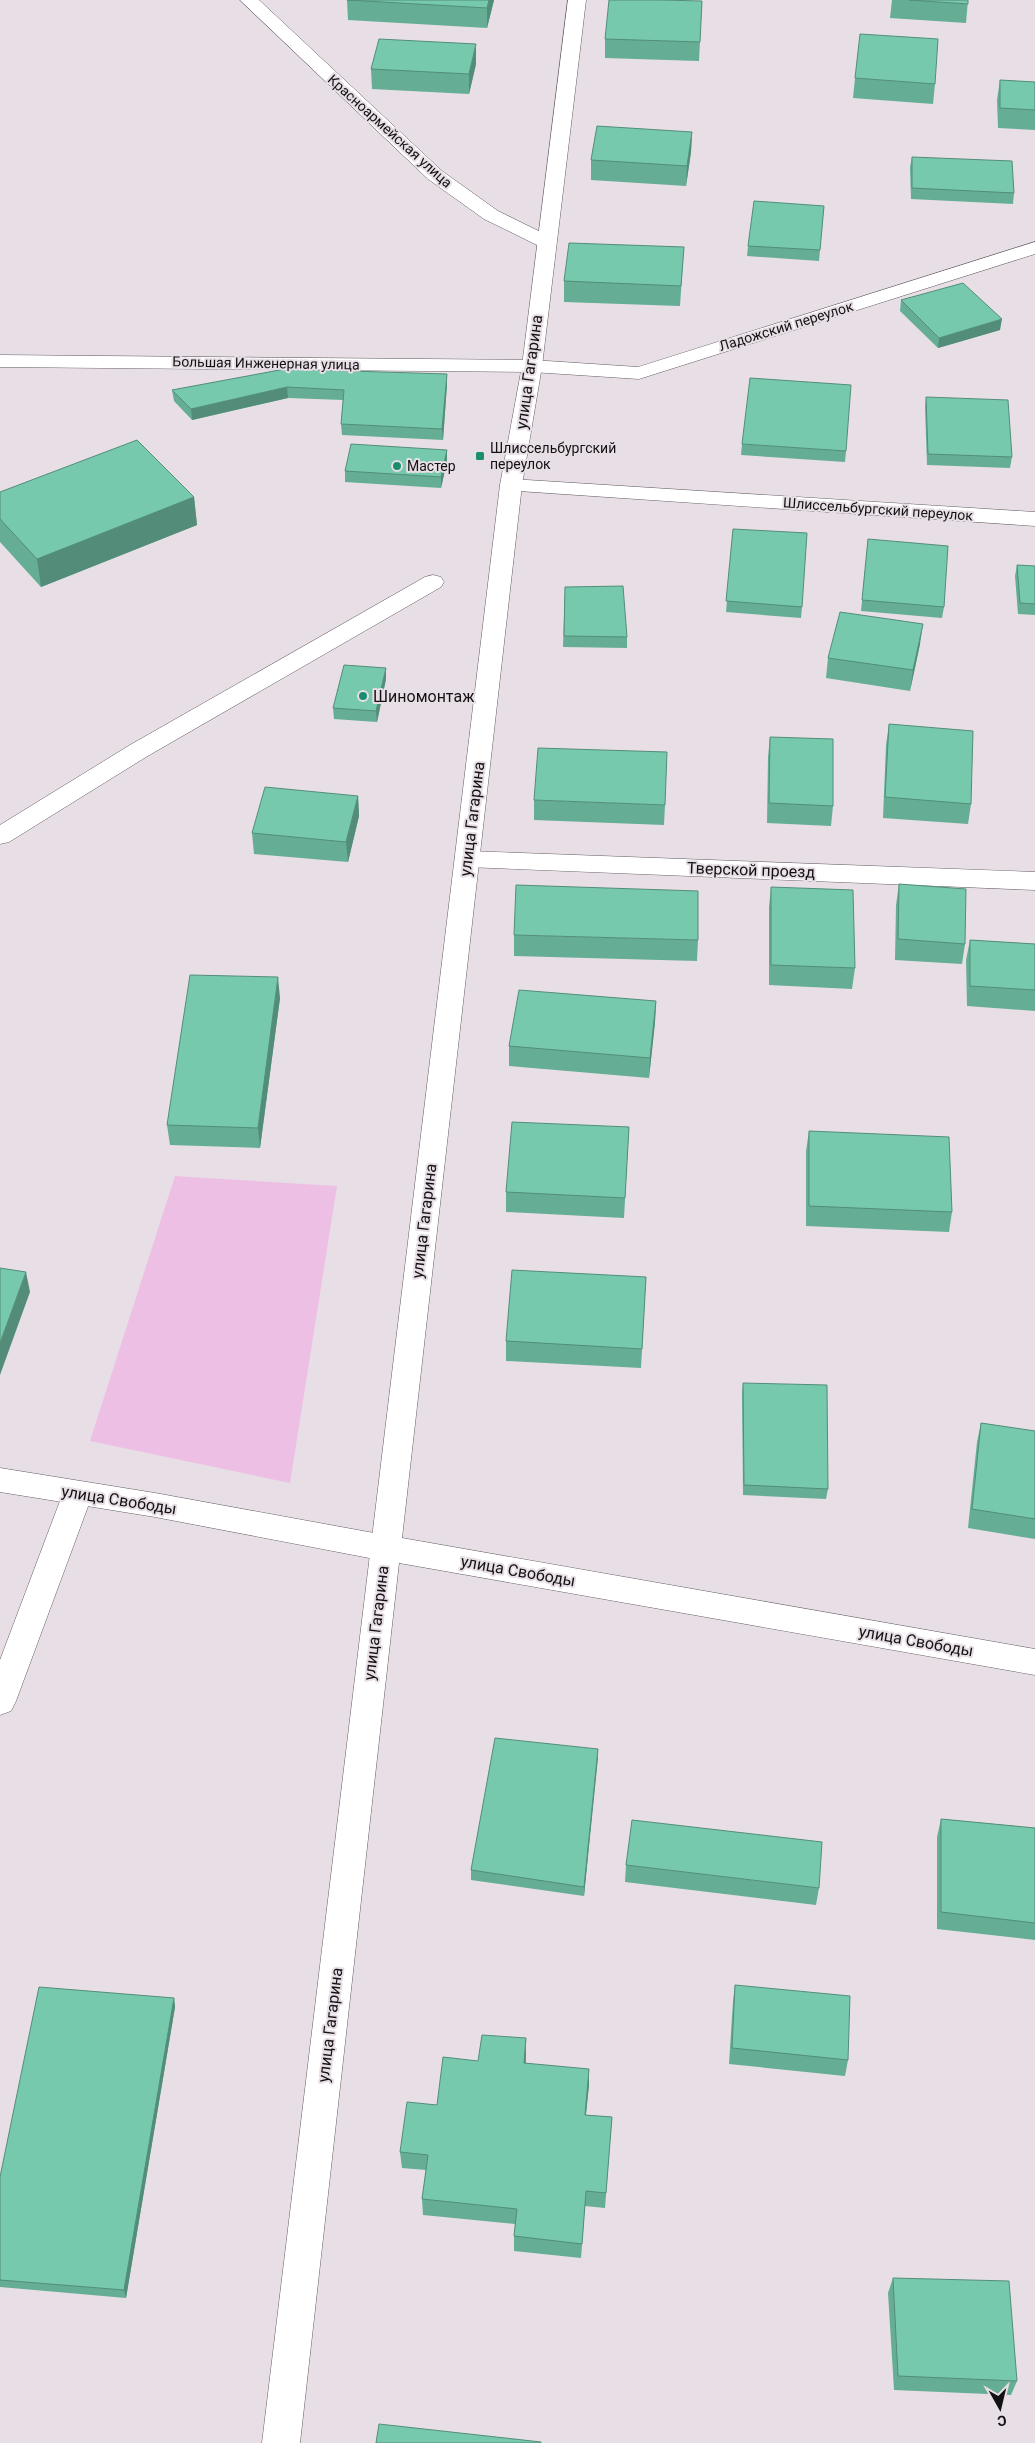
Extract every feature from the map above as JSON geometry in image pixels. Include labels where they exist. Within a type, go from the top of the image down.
[{"type":"street","name":"Красноармейская улица","points":[[249,0],[435,175],[491,215],[546,242]]},
{"type":"street","name":"улица Гагарина","points":[[282,2443],[385,1548],[511,485],[532,366],[577,0]]},
{"type":"street","name":"Ладожский переулок","points":[[532,366],[639,373],[1035,248]]},
{"type":"street","name":"Большая Инженерная улица","points":[[0,361],[532,366]]},
{"type":"street","name":"Шлиссельбургский переулок","points":[[511,485],[1035,519]]},
{"type":"street","points":[[0,836],[138,751],[433,582]]},
{"type":"street","name":"Тверской проезд","points":[[467,859],[1035,881]]},
{"type":"street","name":"улица Свободы","points":[[0,1480],[1035,1662]]},
{"type":"street","points":[[0,1701],[78,1493]]},
{"type":"shaded area","points":[[175,1176],[337,1186],[290,1483],[90,1441]]},
{"type":"building","points":[[347,0],[489,0],[487,8]]},
{"type":"building","points":[[609,0],[702,1],[700,42],[605,39]]},
{"type":"building","points":[[909,0],[968,0],[968,4]]},
{"type":"building","points":[[860,34],[938,39],[935,84],[855,78]]},
{"type":"building","points":[[379,39],[476,44],[469,74],[371,69]]},
{"type":"building","points":[[1000,80],[1035,82],[1035,110],[1000,108]]},
{"type":"building","points":[[597,126],[692,132],[687,166],[591,160]]},
{"type":"building","points":[[912,157],[1012,161],[1014,193],[912,188]]},
{"type":"building","points":[[754,201],[824,206],[820,250],[748,246]]},
{"type":"building","points":[[569,243],[684,247],[681,286],[564,281]]},
{"type":"building","points":[[963,283],[1002,319],[939,338],[901,300]]},
{"type":"building","points":[[285,369],[447,374],[442,429],[341,424],[344,390],[287,387],[191,409],[172,390]]},
{"type":"building","points":[[750,378],[851,385],[846,451],[742,444]]},
{"type":"building","points":[[926,397],[1008,400],[1012,457],[928,454]]},
{"type":"building","points":[[137,440],[194,497],[37,559],[0,519],[0,492]]},
{"type":"building","points":[[351,444],[447,450],[441,477],[345,471]]},
{"type":"building","points":[[733,529],[807,533],[802,607],[726,601]]},
{"type":"building","points":[[868,539],[948,546],[944,607],[862,600]]},
{"type":"building","points":[[1017,565],[1035,566],[1035,604],[1020,603]]},
{"type":"building","points":[[623,586],[627,637],[564,636],[565,587]]},
{"type":"building","points":[[840,612],[923,624],[913,670],[828,658]]},
{"type":"building","points":[[344,665],[386,668],[376,711],[333,708]]},
{"type":"building","points":[[889,724],[973,731],[971,804],[885,797]]},
{"type":"building","points":[[770,737],[833,739],[833,806],[769,803]]},
{"type":"building","points":[[538,748],[667,752],[665,805],[534,800]]},
{"type":"building","points":[[265,787],[358,796],[346,842],[252,833]]},
{"type":"building","points":[[899,884],[966,889],[965,944],[898,939]]},
{"type":"building","points":[[516,885],[698,891],[698,940],[514,935]]},
{"type":"building","points":[[771,887],[853,890],[855,968],[771,965]]},
{"type":"building","points":[[970,940],[1035,944],[1035,990],[970,986]]},
{"type":"building","points":[[190,975],[278,977],[258,1128],[167,1125]]},
{"type":"building","points":[[519,990],[656,1001],[650,1058],[509,1046]]},
{"type":"building","points":[[512,1122],[629,1127],[625,1198],[506,1192]]},
{"type":"building","points":[[809,1131],[949,1137],[952,1212],[809,1206]]},
{"type":"building","points":[[0,1268],[26,1272],[0,1343]]},
{"type":"building","points":[[512,1270],[646,1277],[642,1349],[506,1341]]},
{"type":"building","points":[[743,1383],[827,1385],[828,1489],[744,1485]]},
{"type":"building","points":[[981,1423],[1035,1431],[1035,1519],[972,1509]]},
{"type":"building","points":[[495,1738],[598,1749],[584,1887],[471,1870]]},
{"type":"building","points":[[941,1819],[1035,1828],[1035,1923],[941,1912]]},
{"type":"building","points":[[632,1820],[822,1842],[819,1888],[626,1865]]},
{"type":"building","points":[[735,1985],[850,1996],[848,2060],[732,2048]]},
{"type":"building","points":[[39,1987],[174,1998],[124,2290],[0,2280],[0,2177]]},
{"type":"building","points":[[482,2035],[526,2038],[524,2063],[589,2069],[585,2115],[612,2117],[606,2193],[586,2191],[582,2244],[514,2236],[517,2209],[422,2199],[428,2155],[400,2152],[407,2102],[437,2105],[443,2057],[478,2061]]},
{"type":"building","points":[[893,2278],[1009,2281],[1017,2381],[898,2376]]},
{"type":"building","points":[[379,2424],[541,2442],[541,2443],[376,2443]]},
{"type":"place","name":"Шлиссельбургский переулок","points":[[480,456]]},
{"type":"place","name":"Мастер","points":[[397,466]]},
{"type":"place","name":"Шиномонтаж","points":[[363,696]]}]
